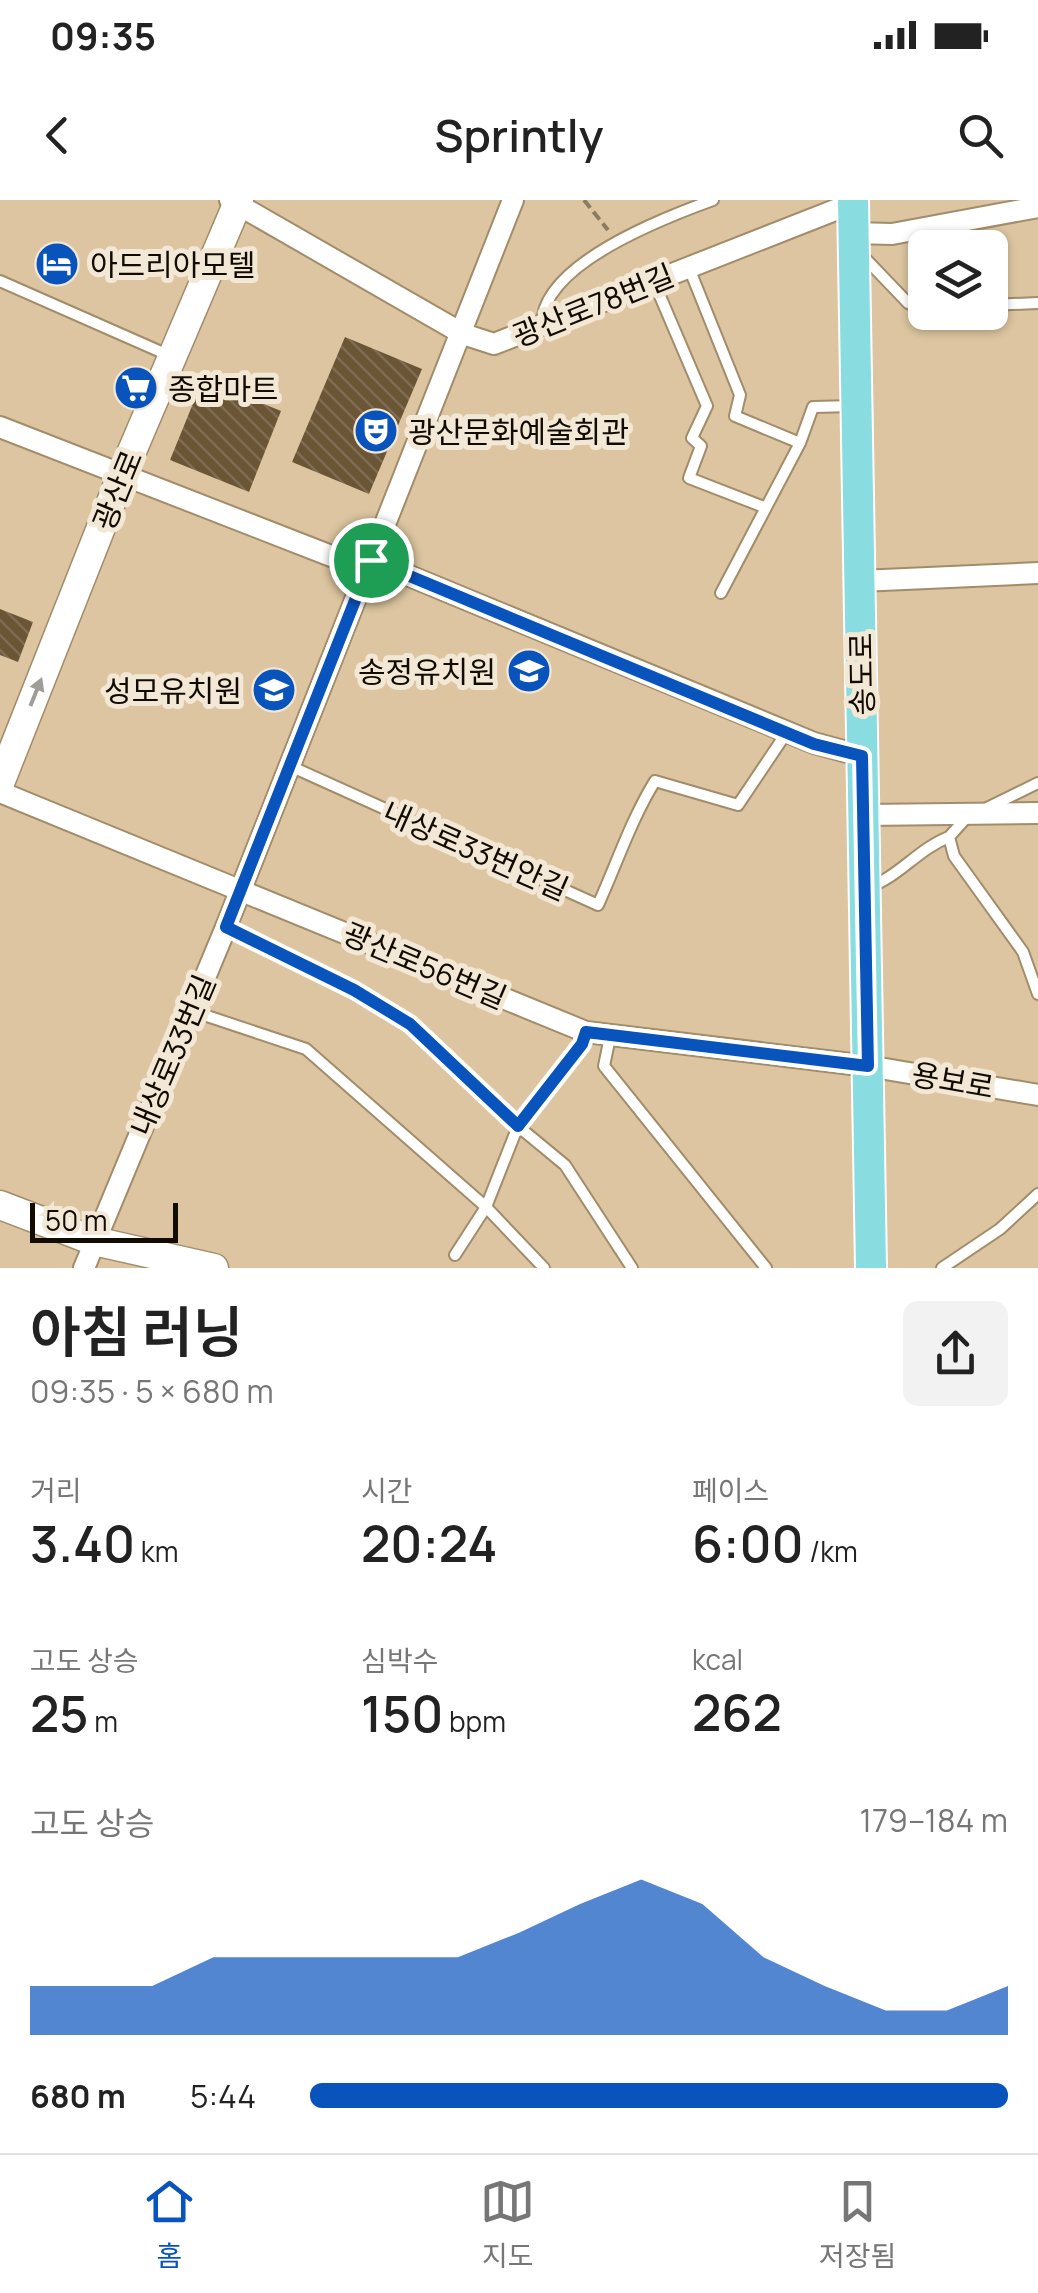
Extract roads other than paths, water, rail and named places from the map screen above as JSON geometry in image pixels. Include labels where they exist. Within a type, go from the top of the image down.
[{"type":"main road","name":"광산로","points":[[0,782],[236,201]]},
{"type":"main road","name":"송도로","points":[[853,220],[871,1268]]},
{"type":"main road","points":[[0,1205],[94,1240],[214,1268]]},
{"type":"street","name":"내상로33번길","points":[[84,1268],[226,927],[513,200]]},
{"type":"street","name":"광산로78번길","points":[[236,201],[463,334],[494,344],[688,268],[853,220]]},
{"type":"street","points":[[853,220],[892,234],[1038,207]]},
{"type":"street","points":[[0,427],[344,560],[371,560],[787,732],[862,756]]},
{"type":"street","points":[[860,581],[1038,573]]},
{"type":"street","name":"광산로56번길","points":[[0,792],[586,1032],[868,1066]]},
{"type":"street","points":[[864,814],[1038,813]]},
{"type":"street","name":"용보로","points":[[868,1066],[1038,1095]]},
{"type":"lane","points":[[542,325],[546,306],[564,283],[617,242],[713,200]]},
{"type":"lane","points":[[853,220],[908,303]]},
{"type":"lane","points":[[688,268],[740,395],[735,416],[800,443]]},
{"type":"lane","points":[[0,281],[173,357]]},
{"type":"lane","points":[[654,281],[706,406],[692,438],[701,446],[689,478],[764,507]]},
{"type":"lane","points":[[1008,304],[1038,303]]},
{"type":"lane","points":[[721,594],[800,443],[813,407],[856,406]]},
{"type":"lane","name":"내상로33번안길","points":[[290,766],[598,905],[631,833],[633,817],[656,781],[738,804],[787,732]]},
{"type":"lane","points":[[866,888],[887,881],[929,845],[949,837],[969,815],[1038,782]]},
{"type":"lane","points":[[949,837],[954,856],[1023,952],[1038,994]]},
{"type":"lane","points":[[226,927],[354,990],[410,1024],[565,1165],[632,1268]]},
{"type":"lane","points":[[191,1011],[306,1049],[486,1207],[544,1268]]},
{"type":"lane","points":[[455,1255],[486,1207],[518,1126],[582,1044],[586,1032]]},
{"type":"lane","points":[[610,1036],[604,1066],[766,1268]]},
{"type":"lane","points":[[942,1268],[1000,1228],[1038,1194]]},
{"type":"place","name":"아드리아모텔","points":[[57,264]]},
{"type":"place","name":"종합마트","points":[[136,388]]},
{"type":"place","name":"광산문화예술회관","points":[[376,431]]},
{"type":"place","name":"송정유치원","points":[[529,671]]},
{"type":"place","name":"성모유치원","points":[[274,690]]}]
